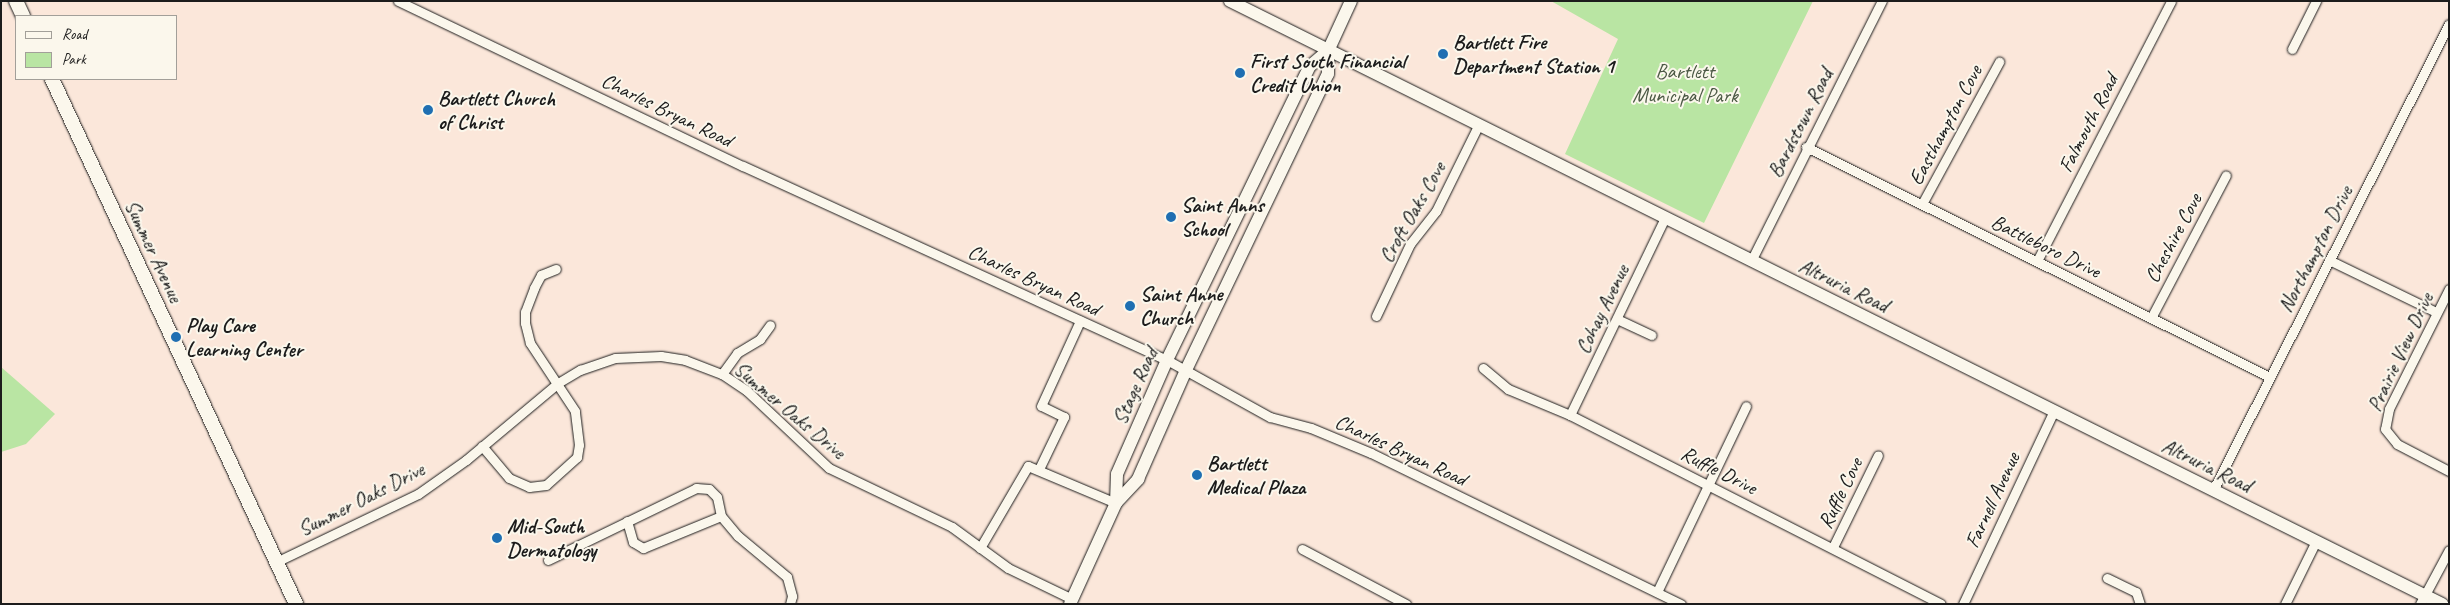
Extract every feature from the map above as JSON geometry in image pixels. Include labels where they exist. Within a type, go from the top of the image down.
[{"type":"main road","points":[[16,1],[23,15]]},
{"type":"main road","name":"Summer Avenue","points":[[52,80],[296,604]]},
{"type":"street","name":"Charles Bryan Road","points":[[398,1],[756,172],[1167,360],[1270,417],[1311,428],[1371,453],[1681,604]]},
{"type":"street","name":"Altruria Road","points":[[1230,1],[1478,126],[2316,541],[2422,599],[2442,604]]},
{"type":"street","name":"Stage Road","points":[[1071,601],[1116,503],[1138,479],[1186,370],[1328,74],[1328,51],[1351,1]]},
{"type":"street","name":"Bardstown Road","points":[[1751,261],[1806,147],[1882,1]]},
{"type":"street","name":"Falmouth Road","points":[[2037,261],[2171,1]]},
{"type":"street","points":[[2292,49],[2316,1]]},
{"type":"street","name":"Northampton Drive","points":[[2213,490],[2449,24]]},
{"type":"street","name":"Stage Road","points":[[1116,503],[1117,474],[1167,360],[1310,66],[1328,51]]},
{"type":"street","name":"Easthampton Cove","points":[[1922,204],[1999,62]]},
{"type":"street","name":"Croft Oaks Cove","points":[[1376,316],[1410,244],[1436,211],[1478,126]]},
{"type":"street","name":"Battleboro Drive","points":[[1806,147],[2270,377]]},
{"type":"street","name":"Cheshire Cove","points":[[2151,318],[2226,175]]},
{"type":"street","points":[[1239,211],[1259,220]]},
{"type":"street","name":"Cohay Avenue","points":[[1570,415],[1665,218]]},
{"type":"street","points":[[2329,260],[2436,312]]},
{"type":"street","points":[[482,446],[509,478],[526,487],[546,485],[570,467],[577,457],[579,445],[574,411],[558,383],[530,343],[525,318],[529,299],[541,275],[556,269]]},
{"type":"street","name":"Prairie View Drive","points":[[2449,289],[2389,409],[2385,429],[2397,444],[2449,471]]},
{"type":"street","points":[[1617,319],[1652,334]]},
{"type":"street","points":[[1039,470],[1064,417],[1041,406],[1080,320]]},
{"type":"street","points":[[722,374],[736,353],[760,339],[770,325]]},
{"type":"street","name":"Summer Oaks Drive","points":[[276,562],[418,494],[482,446],[558,383],[599,363],[631,356],[673,357],[722,374],[747,391],[829,468],[938,519],[1017,572],[1071,601]]},
{"type":"street","name":"Ruffle Drive","points":[[1483,368],[1508,389],[1570,415],[1941,604]]},
{"type":"street","points":[[1657,592],[1710,486],[1746,406]]},
{"type":"street","name":"Farnell Avenue","points":[[1963,604],[2054,411]]},
{"type":"street","name":"Ruffle Cove","points":[[1832,547],[1878,455]]},
{"type":"street","points":[[980,548],[1024,469],[1028,466],[1116,503]]},
{"type":"street","points":[[548,560],[696,488],[709,489],[717,496],[722,516],[738,536],[787,577],[792,596],[790,604]]},
{"type":"street","points":[[627,521],[633,542],[643,548],[722,516]]},
{"type":"street","points":[[2285,604],[2316,541]]},
{"type":"street","points":[[1302,549],[1406,604]]},
{"type":"street","points":[[2422,599],[2449,550]]},
{"type":"street","points":[[2107,578],[2136,592],[2140,602],[2151,598]]},
{"type":"green space","name":"Bartlett Municipal Park","points":[[1551,1],[1813,1],[1704,223],[1565,154],[1618,39]]},
{"type":"green space","points":[[1,367],[55,414],[26,444],[1,452]]},
{"type":"place","name":"Bartlett Fire Department Station 1","points":[[1443,54]]},
{"type":"place","name":"First South Financial Credit Union","points":[[1240,73]]},
{"type":"place","name":"Bartlett Church of Christ","points":[[428,110]]},
{"type":"place","name":"Saint Anns School","points":[[1171,217]]},
{"type":"place","name":"Saint Anne Church","points":[[1130,306]]},
{"type":"place","name":"Play Care Learning Center","points":[[176,337]]},
{"type":"place","name":"Bartlett Medical Plaza","points":[[1197,475]]},
{"type":"place","name":"Mid-South Dermatology","points":[[497,538]]}]
